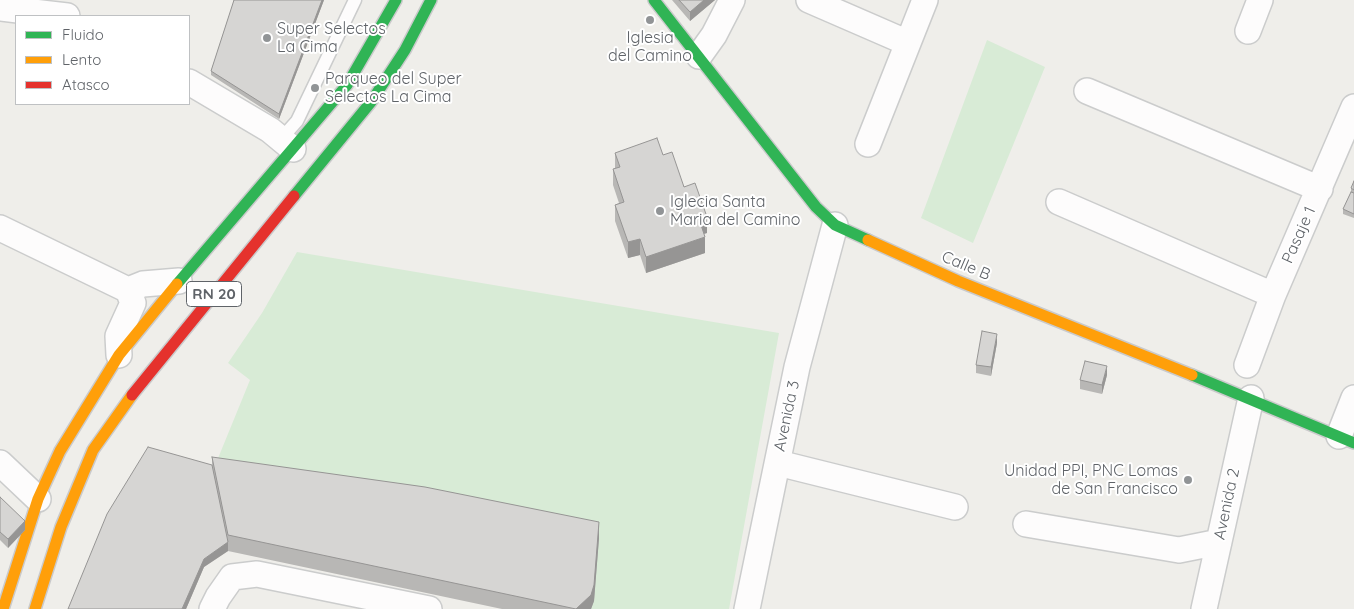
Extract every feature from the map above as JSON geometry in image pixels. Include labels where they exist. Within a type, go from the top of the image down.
[{"type":"main road","name":"RN 20","points":[[3,609],[38,499],[60,451],[119,355],[180,281],[287,144],[348,85],[396,0]]},
{"type":"main road","name":"RN 20","points":[[35,609],[61,527],[93,450],[113,420],[167,350],[371,102],[405,50],[431,0]]},
{"type":"main road","name":"Calle B","points":[[654,0],[816,207],[835,225],[958,281],[1250,398],[1347,440]]},
{"type":"street","points":[[699,56],[714,35],[732,0]]},
{"type":"street","points":[[809,0],[908,43]]},
{"type":"street","points":[[868,144],[925,0]]},
{"type":"street","points":[[1248,31],[1260,0]]},
{"type":"street","points":[[0,8],[66,10]]},
{"type":"street","points":[[190,83],[270,130],[287,144]]},
{"type":"street","points":[[1087,91],[1320,189]]},
{"type":"street","name":"Pasaje 1","points":[[1247,365],[1273,295],[1354,107]]},
{"type":"street","points":[[1059,202],[1273,295]]},
{"type":"street","name":"Avenida 3","points":[[747,609],[797,368],[835,225]]},
{"type":"street","points":[[0,228],[128,290],[133,303],[118,336],[119,355]]},
{"type":"street","points":[[128,290],[143,284],[180,281]]},
{"type":"street","name":"Avenida 2","points":[[1204,609],[1250,398]]},
{"type":"street","points":[[1347,440],[1354,398]]},
{"type":"street","points":[[778,462],[955,507]]},
{"type":"street","points":[[0,463],[38,499]]},
{"type":"street","points":[[1026,524],[1179,550],[1219,542]]},
{"type":"street","points":[[212,609],[232,577],[257,574],[429,609]]},
{"type":"lane","points":[[287,144],[355,0]]},
{"type":"green space","points":[[987,40],[1045,67],[973,243],[921,218]]},
{"type":"green space","points":[[297,252],[779,333],[729,609],[591,609],[212,473],[250,380],[228,363],[262,313]]},
{"type":"building","name":"Super Selectos La Cima","points":[[234,0],[322,0],[279,114],[211,71]]},
{"type":"building","points":[[679,0],[704,0],[690,12]]},
{"type":"building","name":"Iglecia Santa Maria del Camino","points":[[657,138],[663,155],[672,152],[684,187],[695,183],[707,217],[699,219],[705,237],[646,257],[640,239],[628,242],[615,205],[624,202],[613,169],[620,167],[615,153]]},
{"type":"building","points":[[1351,192],[1354,193],[1354,214],[1343,209]]},
{"type":"building","points":[[982,331],[997,334],[991,367],[976,365]]},
{"type":"building","points":[[1085,361],[1107,366],[1102,385],[1080,380]]},
{"type":"building","points":[[148,447],[212,465],[228,542],[204,559],[182,609],[68,609],[107,514]]},
{"type":"building","points":[[212,457],[425,487],[599,522],[594,585],[591,595],[576,609],[228,535]]},
{"type":"building","points":[[0,497],[25,521],[8,539],[0,532]]},
{"type":"traffic: fast","points":[[177,284],[347,85],[396,0]]},
{"type":"traffic: fast","points":[[294,196],[371,102],[405,50],[431,0]]},
{"type":"traffic: fast","points":[[654,0],[816,207],[835,225],[868,240]]},
{"type":"traffic: fast","points":[[1192,375],[1354,443]]},
{"type":"traffic: slow","points":[[868,240],[958,281],[1192,375]]},
{"type":"traffic: slow","points":[[3,609],[38,499],[60,451],[119,355],[177,284]]},
{"type":"traffic: slow","points":[[35,609],[61,527],[93,450],[132,395]]},
{"type":"traffic: jam","points":[[132,395],[294,196]]},
{"type":"place","name":"Iglesia del Camino","points":[[650,20]]},
{"type":"place","name":"Super Selectos La Cima","points":[[267,38]]},
{"type":"place","name":"Parqueo del Super Selectos La Cima","points":[[315,88]]},
{"type":"place","name":"Iglecia Santa Maria del Camino","points":[[660,211]]},
{"type":"place","name":"Unidad PPI, PNC Lomas de San Francisco","points":[[1188,480]]}]
